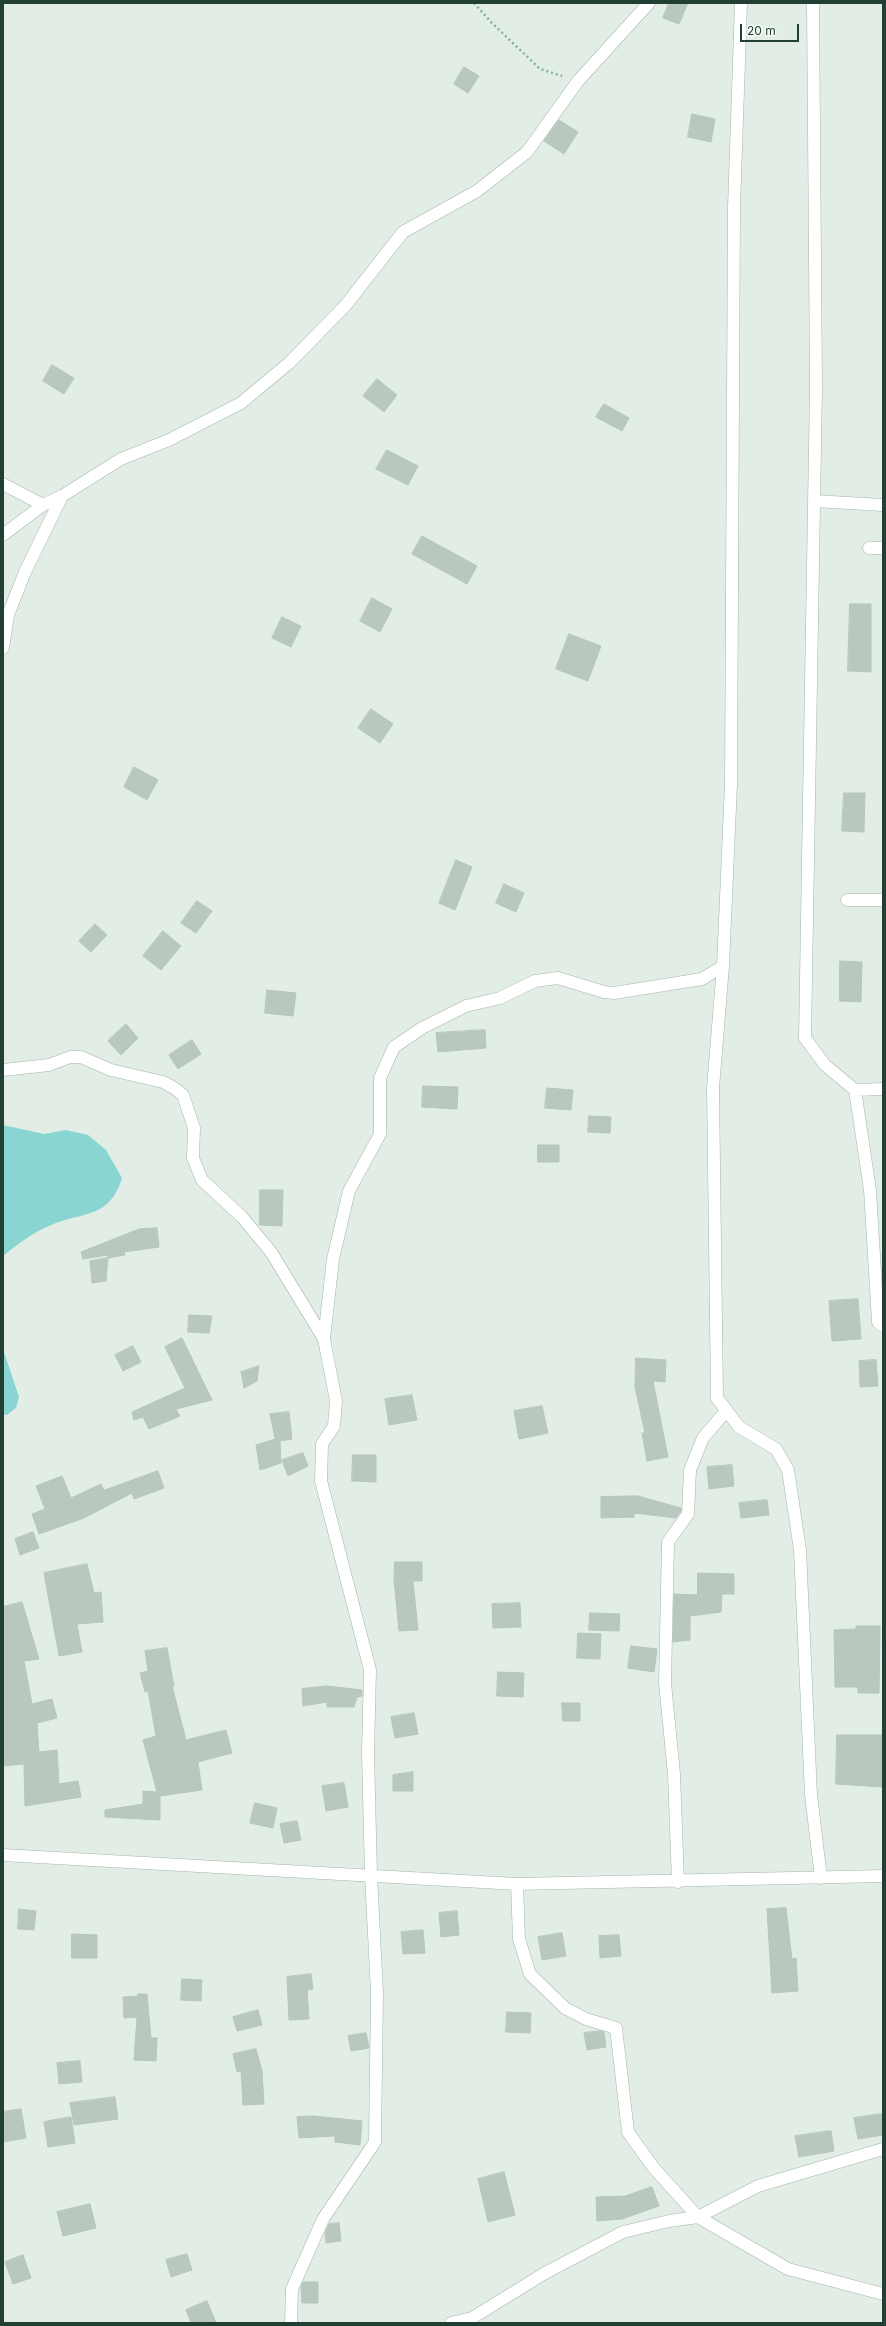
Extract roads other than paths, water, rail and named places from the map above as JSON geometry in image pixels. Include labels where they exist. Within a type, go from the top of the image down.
[{"type":"street","points":[[3,535],[43,505],[62,496],[121,459],[169,440],[241,403],[289,363],[345,306],[403,232],[477,191],[527,152],[578,81],[649,3]]},
{"type":"street","points":[[741,3],[734,207],[731,784],[723,966],[713,1088],[716,1398],[739,1427],[776,1449],[788,1470],[800,1550],[811,1795],[821,1878]]},
{"type":"street","points":[[813,3],[816,387],[805,1038],[825,1065],[855,1090],[870,1190],[878,1322],[883,1326]]},
{"type":"street","points":[[3,484],[43,505]]},
{"type":"street","points":[[3,648],[8,615],[25,572],[62,496]]},
{"type":"street","points":[[814,501],[883,505]]},
{"type":"street","points":[[869,548],[883,548]]},
{"type":"street","points":[[847,900],[883,900]]},
{"type":"street","points":[[291,2323],[292,2289],[324,2219],[375,2142],[377,1993],[371,1875],[368,1753],[370,1670],[321,1481],[322,1444],[334,1426],[336,1401],[324,1339],[333,1259],[349,1191],[380,1134],[380,1078],[394,1047],[422,1028],[466,1006],[500,998],[535,981],[558,978],[604,992],[614,993],[702,979],[723,966]]},
{"type":"street","points":[[3,1070],[49,1065],[70,1057],[81,1057],[111,1070],[163,1082],[183,1095],[194,1128],[193,1158],[202,1180],[242,1217],[271,1252],[324,1339]]},
{"type":"street","points":[[855,1090],[883,1089]]},
{"type":"street","points":[[678,1882],[674,1774],[665,1683],[668,1542],[688,1514],[690,1470],[703,1438],[726,1412]]},
{"type":"street","points":[[3,1856],[517,1884],[678,1882],[883,1876]]},
{"type":"street","points":[[517,1884],[519,1939],[530,1974],[564,2008],[586,2019],[616,2028],[628,2132],[652,2167],[698,2217],[788,2269],[883,2294]]},
{"type":"street","points":[[451,2323],[472,2318],[545,2273],[624,2232],[669,2221],[698,2217],[758,2186],[883,2149]]},
{"type":"water","points":[[3,1125],[44,1134],[66,1130],[88,1135],[106,1150],[122,1178],[116,1192],[110,1201],[102,1208],[61,1221],[43,1229],[25,1239],[3,1256]]},
{"type":"water","points":[[3,1349],[19,1397],[16,1408],[7,1415],[3,1414]]}]
